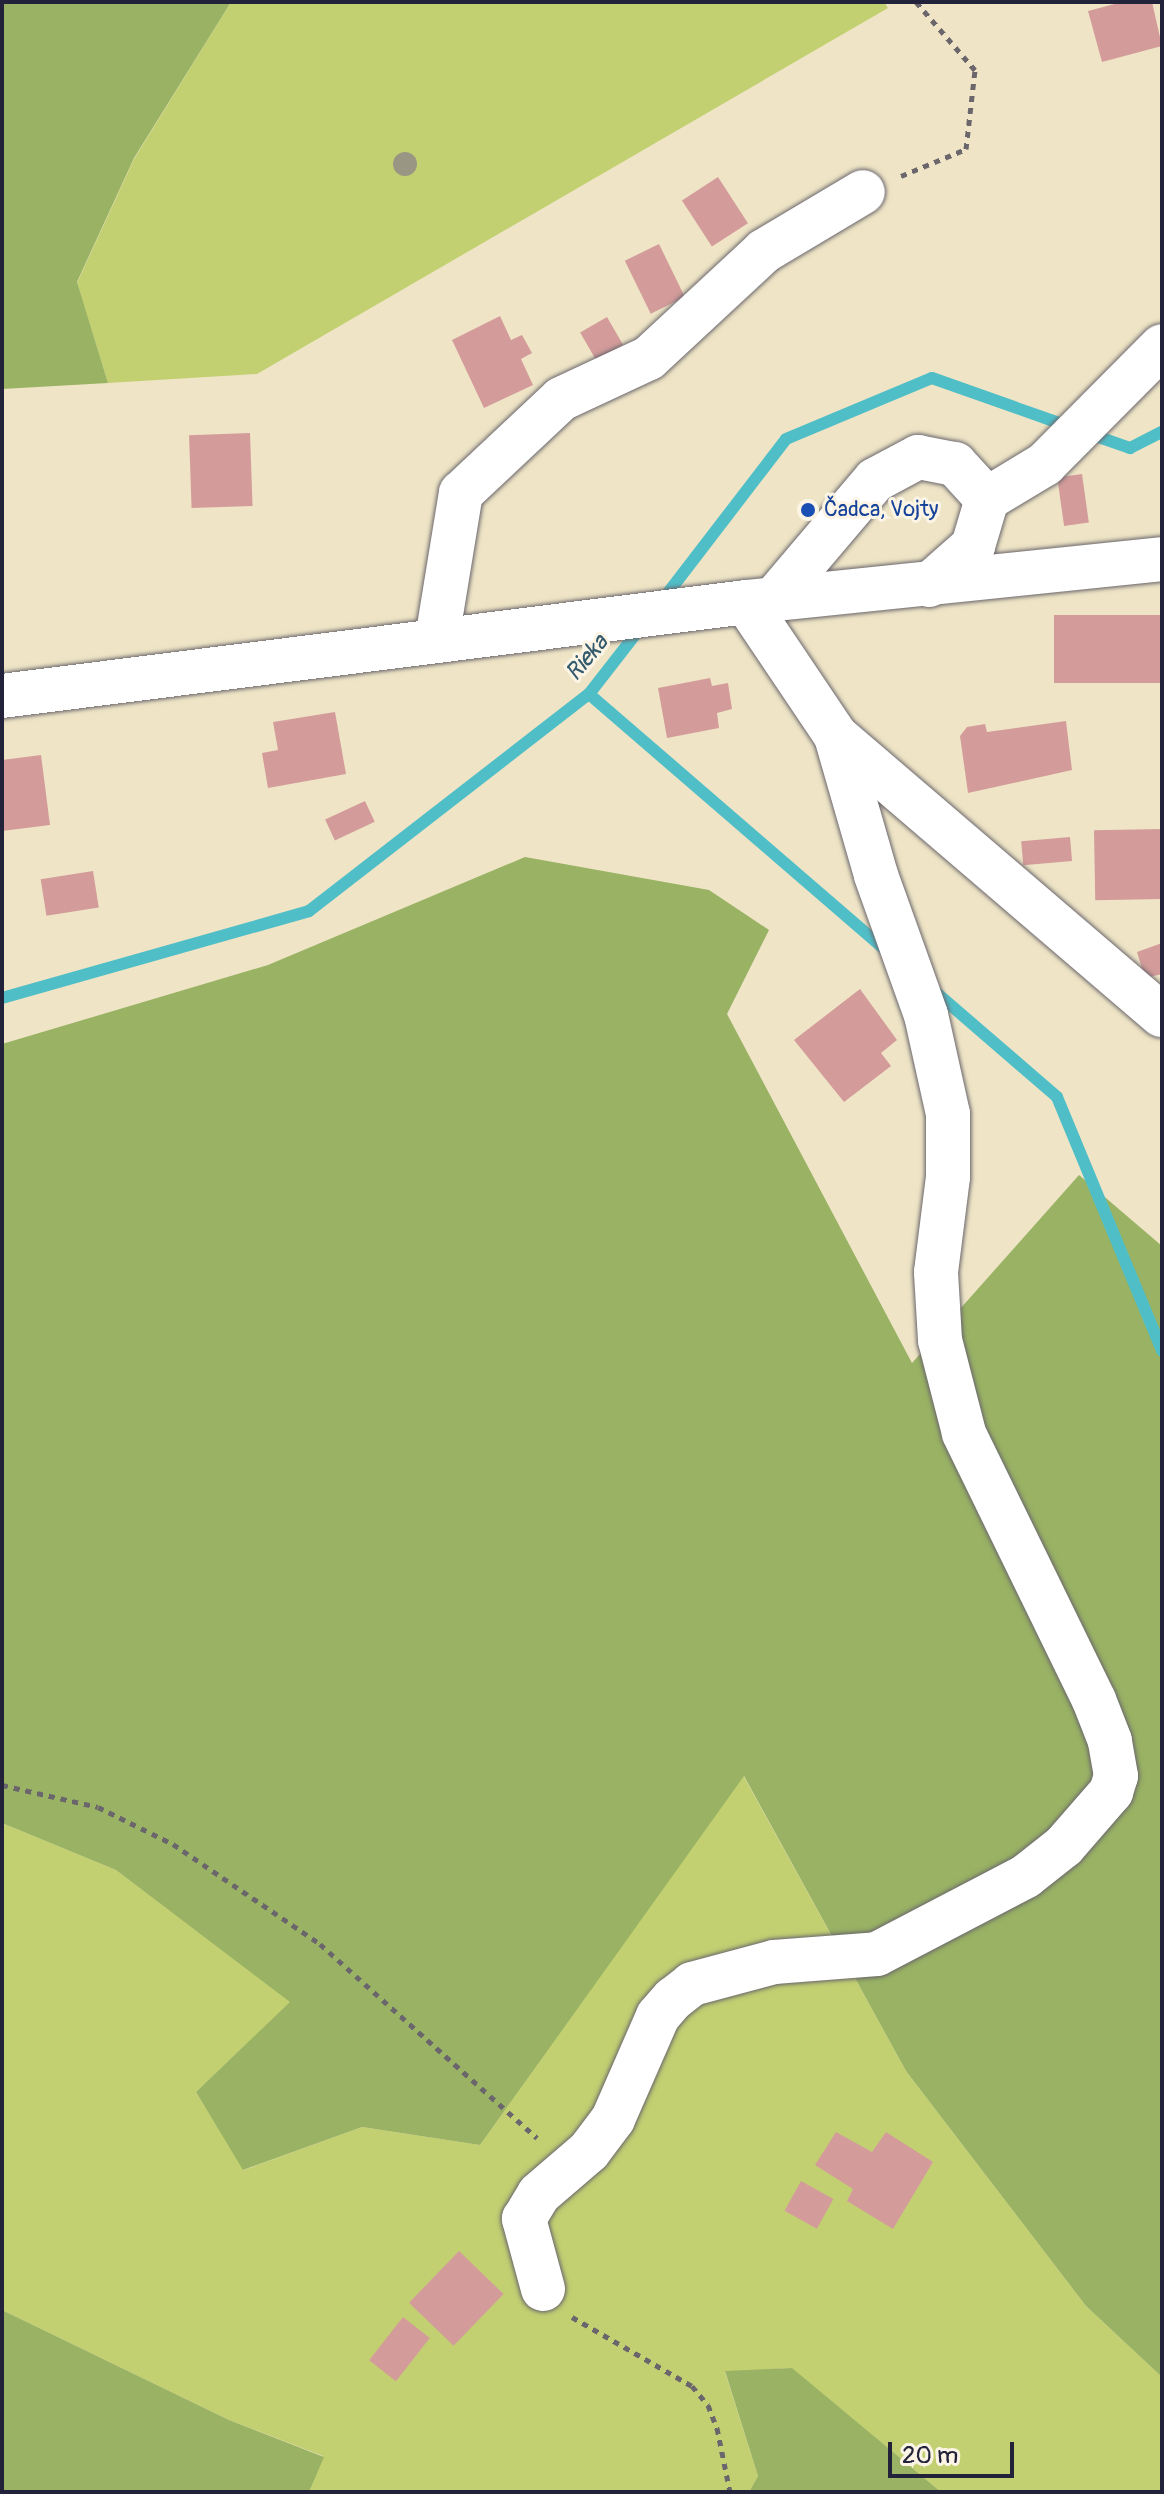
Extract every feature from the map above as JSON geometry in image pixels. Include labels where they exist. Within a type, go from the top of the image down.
[{"type":"street","points":[[437,639],[461,493],[561,399],[649,358],[764,251],[863,192]]},
{"type":"street","points":[[929,585],[973,546],[987,499],[1045,464],[1162,346]]},
{"type":"street","points":[[760,601],[875,480],[918,457],[955,464],[987,499]]},
{"type":"street","points":[[2,696],[437,639],[1162,559]]},
{"type":"street","points":[[543,2289],[524,2219],[539,2194],[589,2151],[613,2119],[658,2016],[692,1984],[774,1962],[877,1954],[1026,1876],[1064,1846],[1111,1792],[1116,1776],[1110,1741],[1094,1700],[964,1433],[940,1340],[936,1272],[948,1177],[948,1114],[926,1015],[876,875],[836,736],[760,601]]},
{"type":"street","points":[[836,736],[1162,1015]]},
{"type":"path","points":[[863,192],[966,149],[975,70],[916,2]]},
{"type":"path","points":[[2,1785],[98,1807],[173,1844],[320,1944],[479,2092],[545,2145],[589,2151]]},
{"type":"path","points":[[543,2289],[555,2305],[595,2333],[692,2386],[708,2405],[730,2492]]},
{"type":"green space","points":[[2,2],[231,2],[134,158],[77,282],[108,383],[2,389]]},
{"type":"green space","points":[[231,2],[884,2],[888,8],[257,374],[108,383],[77,283],[134,159]]},
{"type":"green space","points":[[525,857],[709,890],[769,930],[727,1014],[912,1363],[1079,1175],[1162,1246],[1162,2377],[1086,2306],[906,2071],[744,1776],[480,2145],[362,2127],[243,2170],[196,2092],[290,2002],[116,1870],[2,1823],[2,1044],[268,965]]},
{"type":"green space","points":[[743,1775],[906,2071],[1086,2306],[1162,2377],[1162,2492],[941,2492],[791,2368],[725,2372],[758,2476],[749,2492],[309,2492],[323,2456],[229,2420],[2,2310],[2,1823],[116,1870],[291,2002],[196,2092],[244,2170],[362,2127],[480,2145]]},
{"type":"green space","points":[[2,2310],[229,2420],[324,2457],[309,2492],[2,2492]]},
{"type":"green space","points":[[792,2368],[941,2492],[749,2492],[758,2476],[725,2371]]},
{"type":"building","points":[[1122,2],[1152,2],[1162,46],[1102,62],[1088,11]]},
{"type":"building","points":[[718,177],[748,223],[712,247],[682,200]]},
{"type":"building","points":[[659,244],[685,297],[651,314],[625,261]]},
{"type":"building","points":[[500,316],[511,340],[522,335],[532,353],[521,359],[533,385],[484,408],[452,340]]},
{"type":"building","points":[[607,317],[623,345],[596,360],[580,332]]},
{"type":"building","points":[[250,433],[253,506],[192,508],[189,435]]},
{"type":"building","points":[[1082,474],[1089,523],[1064,526],[1057,477]]},
{"type":"building","points":[[1054,615],[1162,615],[1162,683],[1054,683]]},
{"type":"building","points":[[710,678],[712,686],[728,683],[732,709],[717,713],[719,728],[667,738],[658,688]]},
{"type":"building","points":[[335,712],[346,774],[268,788],[262,753],[278,750],[273,722]]},
{"type":"building","points":[[1066,721],[1072,770],[968,793],[960,736],[967,727],[985,724],[987,732]]},
{"type":"building","points":[[41,755],[50,825],[2,831],[2,760]]},
{"type":"building","points":[[365,801],[375,822],[335,840],[325,820]]},
{"type":"building","points":[[1161,829],[1162,899],[1095,900],[1094,830]]},
{"type":"building","points":[[1070,837],[1072,861],[1023,865],[1021,841]]},
{"type":"building","points":[[93,871],[99,908],[46,916],[41,879]]},
{"type":"building","points":[[1162,943],[1162,974],[1145,978],[1137,952]]},
{"type":"building","points":[[860,989],[897,1040],[881,1053],[891,1066],[844,1102],[794,1040]]},
{"type":"building","points":[[836,2132],[872,2152],[886,2132],[933,2162],[893,2229],[847,2201],[853,2189],[815,2165]]},
{"type":"building","points":[[801,2181],[833,2199],[817,2229],[785,2211]]},
{"type":"building","points":[[459,2251],[504,2294],[454,2346],[409,2303]]},
{"type":"building","points":[[403,2317],[430,2338],[396,2381],[369,2360]]},
{"type":"waterway","name":"Rieka","points":[[661,602],[786,439],[932,378],[1070,427]]},
{"type":"waterway","name":"Rieka","points":[[1087,433],[1130,448],[1162,432]]},
{"type":"waterway","name":"Rieka","points":[[2,998],[309,911],[589,694],[642,626]]},
{"type":"waterway","points":[[589,694],[887,951]]},
{"type":"waterway","points":[[932,989],[1057,1097],[1162,1351]]},
{"type":"place","name":"Čadca, Vojty","points":[[808,510]]}]
